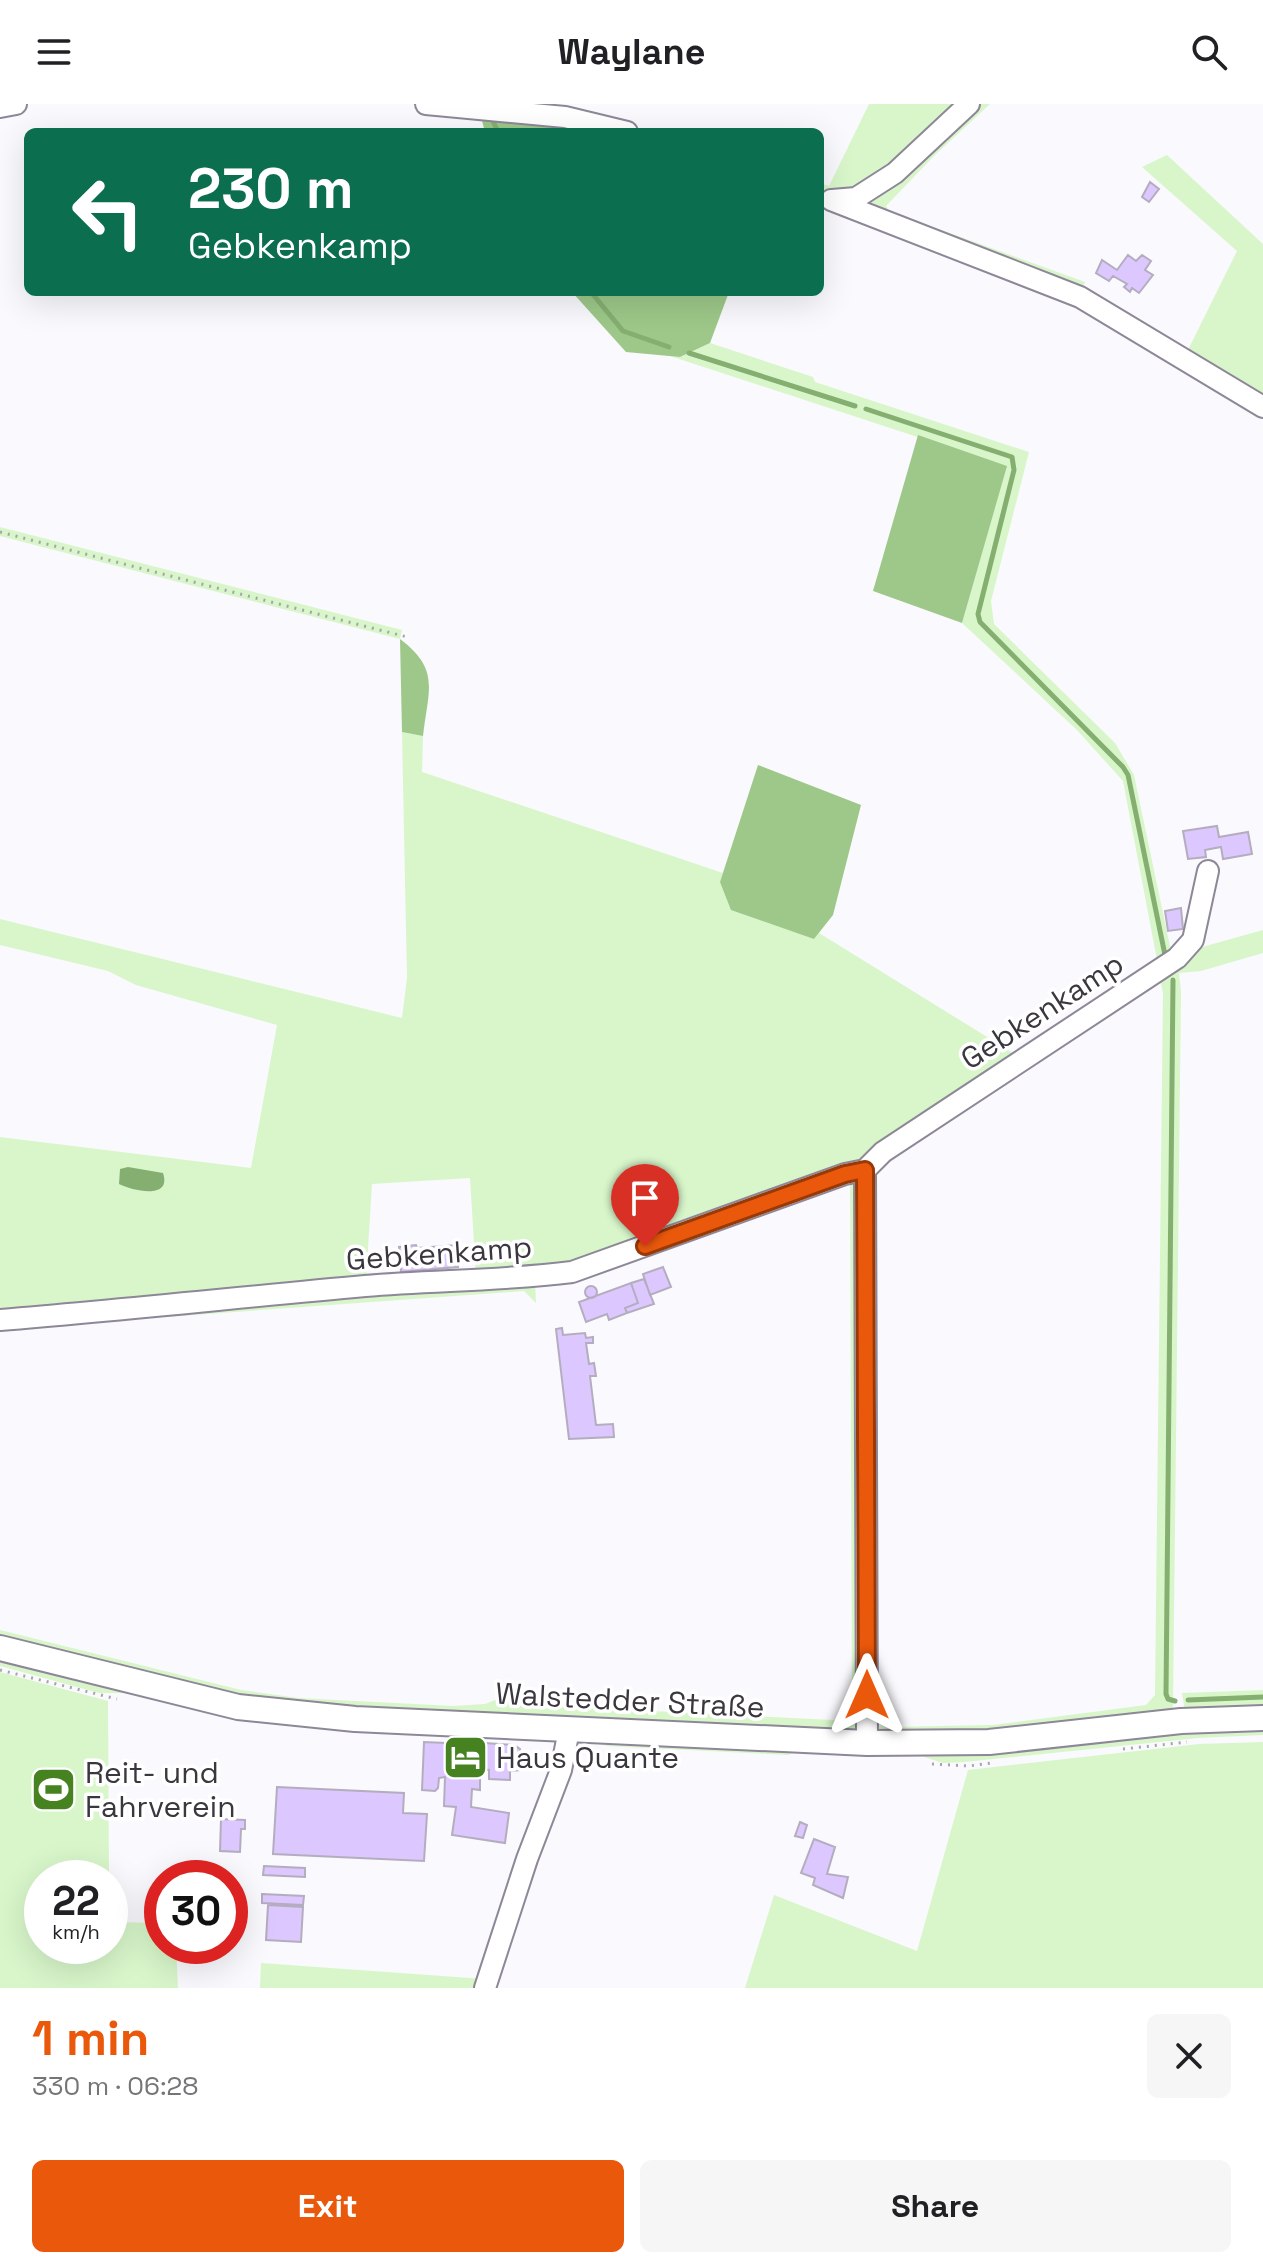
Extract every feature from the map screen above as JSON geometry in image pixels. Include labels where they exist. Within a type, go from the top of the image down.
[{"type":"main road","name":"Walstedder Straße","points":[[0,1648],[238,1707],[296,1715],[867,1743],[989,1742],[1181,1721],[1263,1718]]},
{"type":"street","points":[[0,107],[16,104]]},
{"type":"street","points":[[426,104],[565,117],[610,128]]},
{"type":"street","points":[[826,199],[848,200],[871,190],[895,173],[969,104]]},
{"type":"street","points":[[826,199],[1080,297],[1263,407]]},
{"type":"street","name":"Gebkenkamp","points":[[0,1320],[366,1286],[536,1277],[572,1272],[845,1174],[865,1170],[883,1152],[1177,958],[1193,940],[1208,871]]},
{"type":"street","points":[[865,1170],[867,1743]]},
{"type":"street","points":[[485,1988],[527,1859],[561,1770],[569,1730]]},
{"type":"path","points":[[0,532],[407,637]]},
{"type":"shaded area","points":[[869,104],[963,104],[916,149],[879,178],[840,193],[824,193],[824,184],[829,186]]},
{"type":"shaded area","points":[[974,104],[990,104],[886,206],[889,211],[1085,282],[1080,292],[869,208],[872,194]]},
{"type":"shaded area","points":[[481,117],[563,122],[588,128],[484,128]]},
{"type":"shaded area","points":[[1167,155],[1263,244],[1263,404],[1185,356],[1237,251],[1142,167]]},
{"type":"shaded area","points":[[576,296],[728,296],[710,343],[680,357],[626,352]]},
{"type":"shaded area","points":[[710,343],[813,377],[815,382],[1029,452],[991,601],[994,624],[1115,743],[1134,775],[1172,956],[1158,965],[1123,781],[1077,730],[962,623],[1006,466],[670,356],[680,357]]},
{"type":"shaded area","points":[[918,435],[1007,466],[962,623],[873,591]]},
{"type":"shaded area","points":[[0,527],[402,630],[400,639],[0,536]]},
{"type":"shaded area","points":[[400,639],[413,650],[427,671],[429,693],[423,736],[402,732]]},
{"type":"shaded area","points":[[402,732],[423,736],[422,772],[723,873],[720,882],[814,939],[819,933],[1013,1053],[1030,1048],[859,1164],[569,1269],[476,1276],[470,1178],[372,1184],[366,1281],[0,1316],[0,1137],[251,1168],[277,1025],[136,985],[108,971],[0,945],[0,919],[402,1018],[407,978]]},
{"type":"shaded area","points":[[758,765],[861,805],[833,915],[814,939],[731,910],[720,882]]},
{"type":"shaded area","points":[[1263,930],[1263,953],[1201,971],[1179,973],[1173,1706],[1170,1714],[987,1737],[878,1738],[869,1720],[887,1727],[993,1725],[1146,1705],[1155,1695],[1163,993],[1159,975],[1188,951]]},
{"type":"shaded area","points":[[128,1167],[163,1173],[162,1187],[141,1191],[119,1184],[120,1169]]},
{"type":"shaded area","points":[[857,1180],[860,1731],[297,1708],[0,1641],[0,1630],[241,1690],[298,1698],[453,1706],[514,1698],[571,1707],[852,1721],[850,1182]]},
{"type":"shaded area","points":[[535,1281],[536,1303],[524,1291],[41,1326],[404,1289]]},
{"type":"shaded area","points":[[0,1656],[135,1693],[99,1693],[0,1666]]},
{"type":"shaded area","name":"Reit- und Fahrverein","points":[[0,1672],[108,1701],[109,1860],[24,1860],[24,1964],[128,1964],[128,1922],[144,1923],[144,1964],[177,1964],[178,1988],[0,1988]]},
{"type":"shaded area","points":[[1263,1690],[1263,1712],[1185,1712],[1182,1693]]},
{"type":"shaded area","points":[[1263,1726],[1263,1735],[1198,1738],[964,1762],[943,1763],[918,1755],[918,1752],[1161,1731]]},
{"type":"shaded area","points":[[573,1738],[811,1748],[787,1755],[608,1746]]},
{"type":"shaded area","points":[[1263,1742],[1263,1988],[745,1988],[774,1895],[917,1951],[968,1770],[1199,1744]]},
{"type":"shaded area","points":[[261,1963],[484,1979],[482,1988],[260,1988]]},
{"type":"building","points":[[1150,182],[1159,189],[1149,202],[1142,197]]},
{"type":"building","points":[[1128,255],[1136,261],[1142,255],[1151,261],[1145,270],[1153,275],[1139,293],[1132,288],[1130,292],[1124,287],[1127,284],[1113,276],[1109,281],[1096,273],[1102,260],[1117,270]]},
{"type":"building","points":[[1217,826],[1219,837],[1248,832],[1252,854],[1223,859],[1221,847],[1205,850],[1206,857],[1188,859],[1183,831]]},
{"type":"building","points":[[1181,908],[1183,929],[1168,931],[1165,911]]},
{"type":"building","points":[[416,1245],[417,1248],[457,1245],[458,1267],[401,1272],[399,1247]]},
{"type":"building","points":[[663,1267],[671,1287],[650,1295],[643,1274]]},
{"type":"building","points":[[644,1279],[654,1304],[627,1313],[625,1308],[638,1303],[631,1283]]},
{"type":"building","points":[[631,1283],[638,1303],[625,1308],[627,1313],[609,1320],[607,1314],[586,1322],[579,1302]]},
{"type":"building","points":[[591,1286],[597,1292],[591,1298],[585,1292]]},
{"type":"building","points":[[562,1328],[563,1335],[585,1333],[586,1338],[593,1337],[593,1343],[586,1343],[589,1364],[594,1363],[596,1376],[590,1376],[596,1425],[613,1424],[614,1437],[569,1439],[556,1329]]},
{"type":"building","points":[[449,1738],[514,1745],[520,1749],[520,1770],[510,1771],[510,1780],[489,1779],[489,1770],[480,1769],[480,1790],[472,1789],[471,1807],[509,1813],[505,1843],[452,1835],[456,1807],[444,1806],[445,1777],[439,1778],[435,1791],[422,1790],[424,1742],[446,1743]]},
{"type":"building","points":[[277,1787],[404,1793],[403,1813],[427,1814],[424,1861],[273,1854]]},
{"type":"building","points":[[221,1819],[245,1820],[245,1829],[241,1829],[240,1852],[220,1851]]},
{"type":"building","points":[[800,1822],[807,1825],[803,1838],[795,1836]]},
{"type":"building","points":[[814,1839],[835,1847],[827,1874],[848,1877],[843,1898],[813,1885],[815,1878],[801,1873]]},
{"type":"building","points":[[264,1866],[305,1868],[305,1877],[263,1875]]},
{"type":"building","points":[[262,1894],[304,1896],[303,1905],[262,1903]]},
{"type":"building","points":[[268,1905],[303,1907],[301,1942],[266,1940]]},
{"type":"waterway","points":[[492,119],[496,128]]},
{"type":"waterway","points":[[594,296],[623,331],[669,347]]},
{"type":"waterway","points":[[689,353],[855,406]]},
{"type":"waterway","points":[[866,409],[1012,457],[1014,470],[978,614],[980,622],[1128,775],[1165,955]]},
{"type":"waterway","points":[[1173,980],[1166,1694],[1168,1699],[1175,1701]]},
{"type":"waterway","points":[[1188,1700],[1263,1697]]},
{"type":"place","name":"Haus Quante","points":[[465,1757]]},
{"type":"place","name":"Reit- und Fahrverein","points":[[54,1789]]},
{"type":"route","points":[[645,1246],[845,1174],[865,1170],[867,1695]]}]
